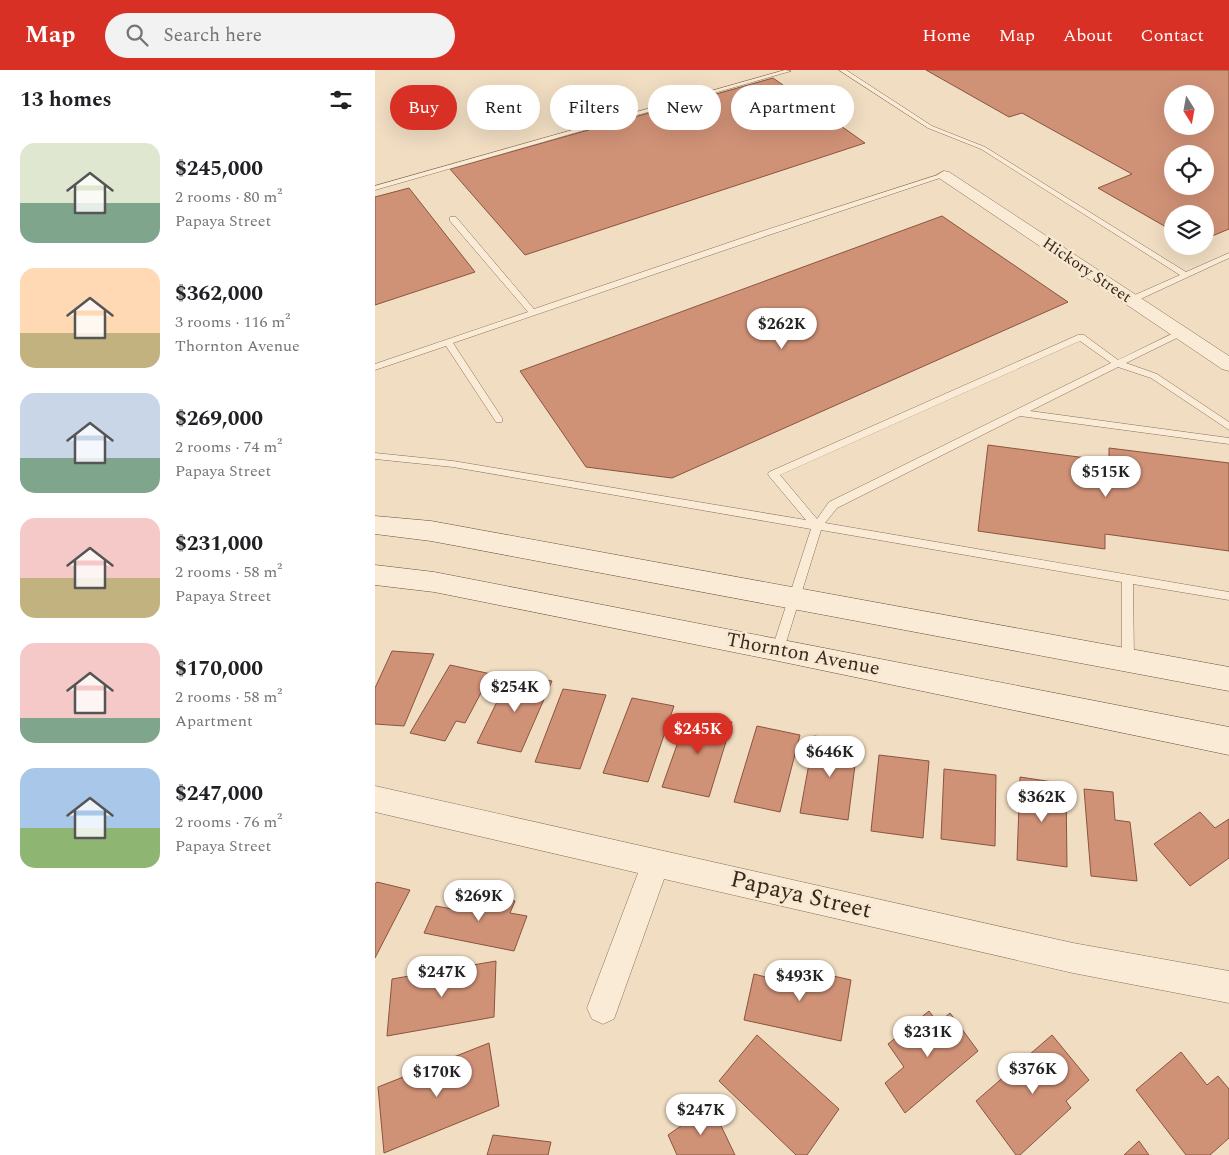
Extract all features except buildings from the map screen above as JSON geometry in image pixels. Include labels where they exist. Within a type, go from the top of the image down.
[{"type":"main road","points":[[375,525],[431,530],[1229,679]]},
{"type":"main road","name":"Thornton Avenue","points":[[375,575],[434,582],[778,649],[1229,741]]},
{"type":"street","name":"Hickory Street","points":[[944,175],[1229,365]]},
{"type":"street","name":"Papaya Street","points":[[375,799],[1073,958],[1229,987]]},
{"type":"street","points":[[603,1008],[656,862]]},
{"type":"lane","points":[[843,70],[930,127],[983,148],[1186,275]]},
{"type":"lane","points":[[375,188],[788,71]]},
{"type":"lane","points":[[375,367],[763,234],[944,175]]},
{"type":"lane","points":[[453,219],[533,313]]},
{"type":"lane","points":[[1131,300],[1229,255]]},
{"type":"lane","points":[[778,649],[817,526],[833,505],[1180,333]]},
{"type":"lane","points":[[817,526],[773,474],[1081,337],[1117,364],[1154,376],[1229,427]]},
{"type":"lane","points":[[448,342],[499,420]]},
{"type":"lane","points":[[1019,413],[1229,441]]},
{"type":"lane","points":[[375,456],[453,464],[1229,596]]},
{"type":"lane","points":[[1127,578],[1128,660]]}]
